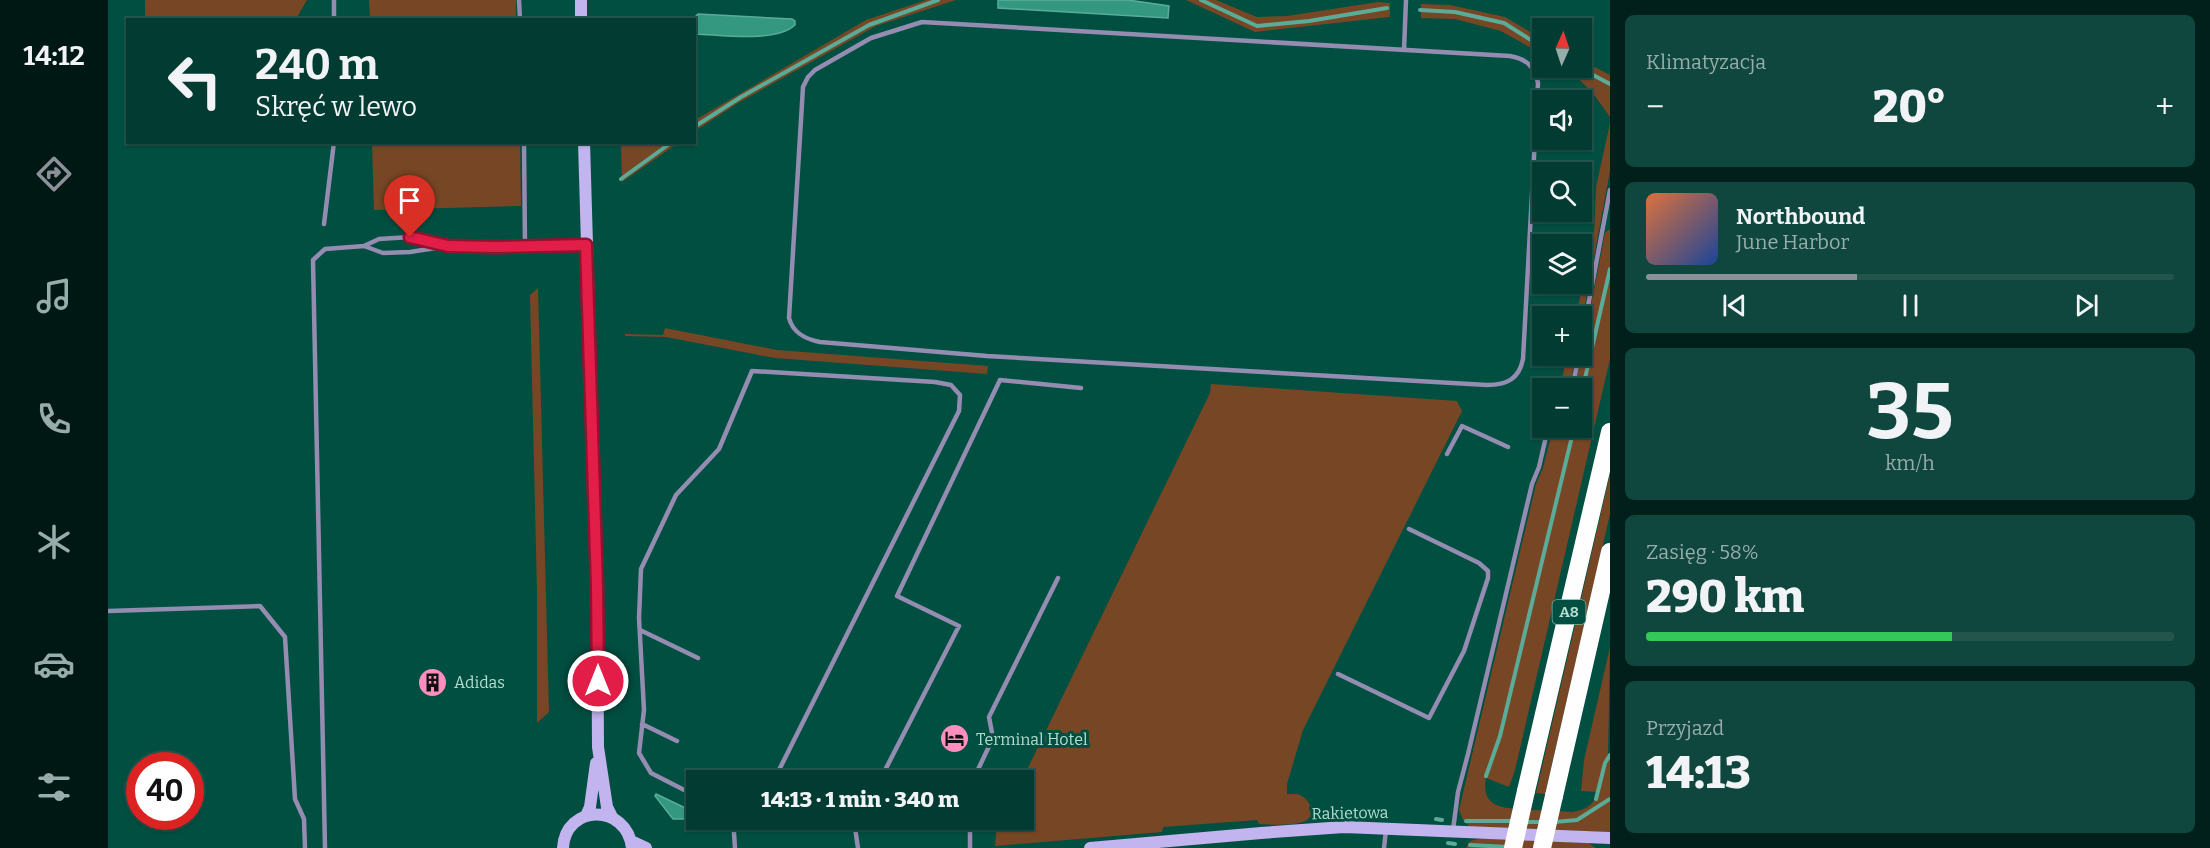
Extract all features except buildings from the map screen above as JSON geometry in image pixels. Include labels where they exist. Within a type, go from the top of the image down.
[{"type":"highway","name":"A8","points":[[1513,848],[1610,432]]},
{"type":"highway","name":"A8","points":[[1542,848],[1610,552]]},
{"type":"street","points":[[581,0],[581,18]]},
{"type":"street","points":[[584,144],[597,586],[598,747],[590,807],[586,816]]},
{"type":"street","points":[[598,747],[607,807],[612,817],[624,827],[632,845],[646,848]]},
{"type":"street","points":[[562,848],[570,826],[586,816],[595,814],[612,817]]},
{"type":"street","name":"Rakietowa","points":[[1090,848],[1217,842],[1335,828],[1386,828],[1606,840]]},
{"type":"lane","points":[[334,0],[334,18]]},
{"type":"lane","points":[[519,0],[520,18]]},
{"type":"lane","points":[[1404,50],[1406,0]]},
{"type":"lane","points":[[922,22],[1404,50],[1518,57],[1530,64],[1538,79],[1523,359],[1520,369],[1508,382],[1498,385],[1477,384],[987,356],[820,342],[800,335],[789,321],[803,87],[815,70],[871,38],[922,22]]},
{"type":"lane","points":[[324,224],[334,144]]},
{"type":"lane","points":[[524,144],[525,246]]},
{"type":"lane","points":[[1588,306],[1610,190]]},
{"type":"lane","points":[[325,848],[312,260],[325,249],[364,246],[379,238],[410,237],[448,246]]},
{"type":"lane","points":[[364,246],[383,253],[410,252],[448,246],[586,245]]},
{"type":"lane","points":[[686,791],[657,776],[646,767],[639,753],[644,710],[640,630],[641,569],[676,495],[719,449],[752,371],[935,382],[951,385],[957,390],[961,400],[959,411],[779,770]]},
{"type":"lane","points":[[885,770],[958,626],[897,596],[1000,380],[1081,388]]},
{"type":"lane","points":[[1447,454],[1462,426],[1508,447]]},
{"type":"lane","points":[[1452,831],[1458,792],[1546,438]]},
{"type":"lane","points":[[1338,674],[1429,717],[1464,651],[1488,578],[1488,571],[1479,563],[1409,529]]},
{"type":"lane","points":[[978,770],[993,738],[989,717],[1058,578]]},
{"type":"lane","points":[[108,611],[260,606],[285,637],[295,799],[304,819],[305,848]]},
{"type":"lane","points":[[640,630],[698,658]]},
{"type":"lane","points":[[642,724],[677,741]]},
{"type":"lane","points":[[1384,848],[1386,828]]},
{"type":"lane","points":[[734,830],[735,848]]},
{"type":"lane","points":[[855,830],[858,848]]},
{"type":"lane","points":[[970,830],[970,848]]},
{"type":"shaded area","points":[[145,0],[307,0],[297,18],[145,18]]},
{"type":"shaded area","points":[[369,0],[516,0],[516,18],[370,18]]},
{"type":"shaded area","points":[[926,0],[956,0],[876,26],[738,103],[696,130],[696,119],[866,20]]},
{"type":"shaded area","points":[[998,0],[1128,0],[1169,6],[1168,18],[998,8]]},
{"type":"shaded area","points":[[1186,0],[1216,0],[1257,17],[1287,16],[1378,2],[1390,3],[1390,17],[1255,32]]},
{"type":"shaded area","points":[[1421,4],[1450,5],[1505,17],[1532,33],[1532,48],[1501,31],[1455,19],[1421,18]]},
{"type":"shaded area","points":[[698,14],[792,19],[795,25],[786,31],[762,36],[696,34]]},
{"type":"shaded area","points":[[1592,66],[1610,75],[1610,117],[1592,90],[1577,78],[1592,78]]},
{"type":"shaded area","points":[[1610,123],[1610,171],[1592,268],[1592,243],[1596,187]]},
{"type":"shaded area","points":[[372,144],[520,144],[521,206],[374,210]]},
{"type":"shaded area","points":[[621,144],[677,144],[622,182]]},
{"type":"shaded area","points":[[1610,230],[1610,359],[1592,437],[1592,378],[1577,378],[1579,366],[1592,366],[1591,306],[1605,233]]},
{"type":"shaded area","points":[[538,288],[549,712],[537,723],[537,592],[530,295]]},
{"type":"shaded area","points":[[1581,294],[1587,294],[1585,306],[1578,306]]},
{"type":"shaded area","points":[[665,328],[777,350],[988,366],[987,374],[775,358],[666,337],[625,336],[625,334],[663,335]]},
{"type":"shaded area","points":[[1565,366],[1574,366],[1571,378],[1562,378]]},
{"type":"shaded area","points":[[1211,384],[1457,401],[1462,411],[1303,730],[1287,784],[1287,794],[1297,794],[1304,798],[1310,805],[1310,817],[1303,822],[1291,824],[1259,824],[1257,820],[1163,827],[1162,832],[995,846],[998,830],[1034,830],[1034,770],[1027,770],[1210,393]]},
{"type":"shaded area","points":[[1550,438],[1592,438],[1515,770],[1509,787],[1486,778],[1485,788],[1491,802],[1512,809],[1572,812],[1585,808],[1594,801],[1598,792],[1581,791],[1584,760],[1610,647],[1608,754],[1610,755],[1610,832],[1471,827],[1464,822],[1459,810],[1536,484],[1543,468]]},
{"type":"shaded area","points":[[1610,474],[1610,514],[1545,794],[1536,793]]},
{"type":"shaded area","points":[[656,794],[686,808],[686,819],[673,819],[655,796]]},
{"type":"shaded area","points":[[1483,838],[1588,843],[1596,848],[1466,848],[1470,841]]},
{"type":"waterway","points":[[696,126],[741,97],[869,25],[938,0]]},
{"type":"waterway","points":[[1201,0],[1257,26],[1309,21],[1387,8]]},
{"type":"waterway","points":[[1420,10],[1455,12],[1504,23],[1532,41]]},
{"type":"waterway","points":[[1592,74],[1610,84]]},
{"type":"waterway","points":[[621,179],[669,144]]},
{"type":"waterway","points":[[1585,378],[1610,269]]},
{"type":"waterway","points":[[1486,776],[1500,736],[1572,438]]},
{"type":"waterway","points":[[1596,799],[1605,763],[1610,755]]},
{"type":"waterway","points":[[1554,822],[1577,820],[1610,799]]},
{"type":"waterway","points":[[1436,819],[1442,820]]},
{"type":"waterway","points":[[1466,821],[1513,821]]},
{"type":"waterway","points":[[1524,822],[1543,822]]},
{"type":"waterway","points":[[1448,843],[1455,844]]},
{"type":"waterway","points":[[1470,845],[1508,847]]},
{"type":"place","name":"Adidas","points":[[433,682]]},
{"type":"place","name":"Terminal Hotel","points":[[955,739]]},
{"type":"route","points":[[410,237],[448,246],[586,245],[598,681]]}]
